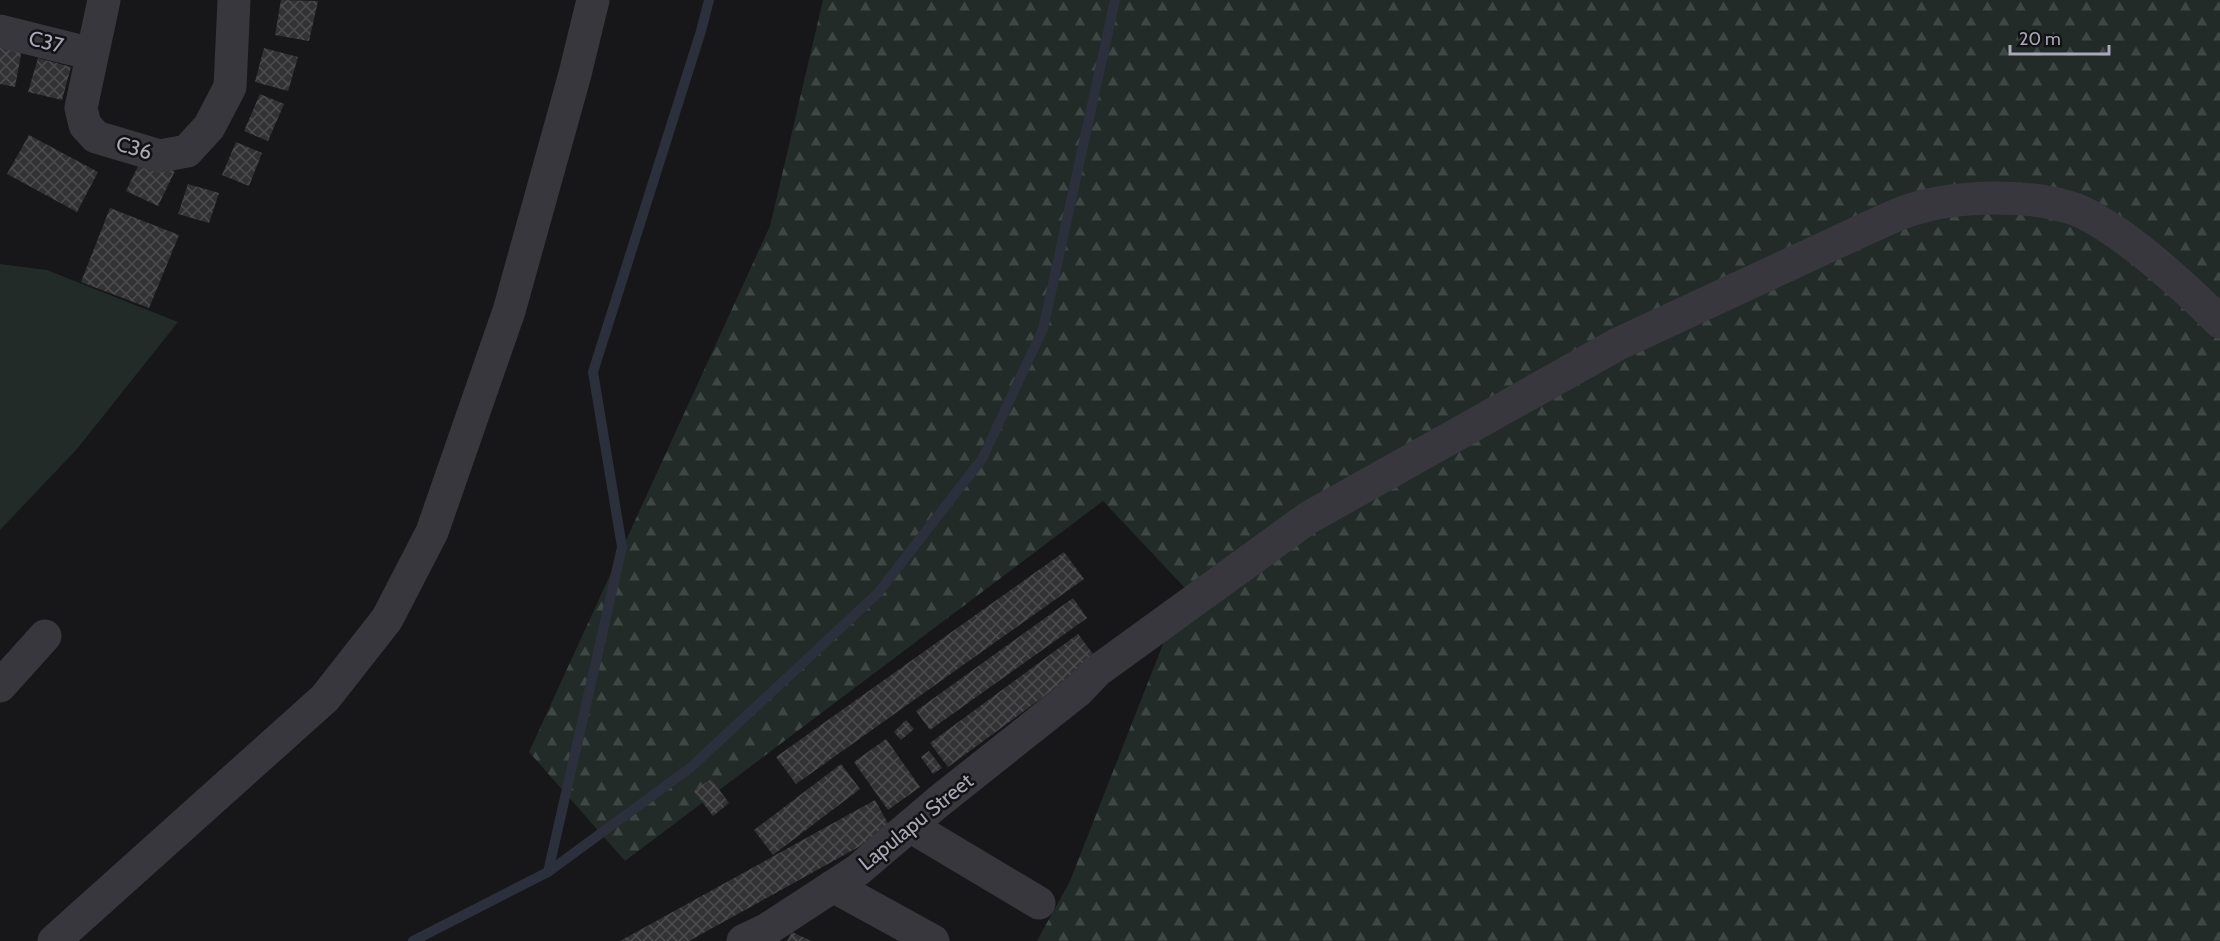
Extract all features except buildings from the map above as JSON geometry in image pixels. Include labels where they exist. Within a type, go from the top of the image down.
[{"type":"street","name":"C36","points":[[104,0],[81,108],[85,124],[96,137],[160,156],[187,151],[209,127],[230,87],[234,0]]},
{"type":"street","points":[[54,941],[326,698],[387,619],[432,532],[508,311],[575,74],[593,0]]},
{"type":"street","name":"C37","points":[[0,31],[92,54]]},
{"type":"street","name":"Lapulapu Street","points":[[765,937],[832,886],[858,870],[1079,690],[1097,671],[1308,518],[1618,344],[1872,226],[1910,210],[1961,200],[2010,199],[2048,203],[2077,210],[2100,221],[2144,252],[2220,322]]},
{"type":"street","points":[[0,686],[45,636]]},
{"type":"street","points":[[910,826],[1040,903]]},
{"type":"street","points":[[832,886],[933,941]]},
{"type":"green space","points":[[823,0],[2220,0],[2220,941],[1037,941],[1070,881],[1185,588],[1103,501],[625,861],[529,752],[770,226]]},
{"type":"green space","points":[[0,264],[47,270],[178,322],[77,449],[0,530]]},
{"type":"waterway","points":[[548,872],[622,547],[593,372],[709,0]]},
{"type":"waterway","points":[[413,941],[548,872],[690,768],[878,593],[982,459],[1043,329],[1115,0]]}]
